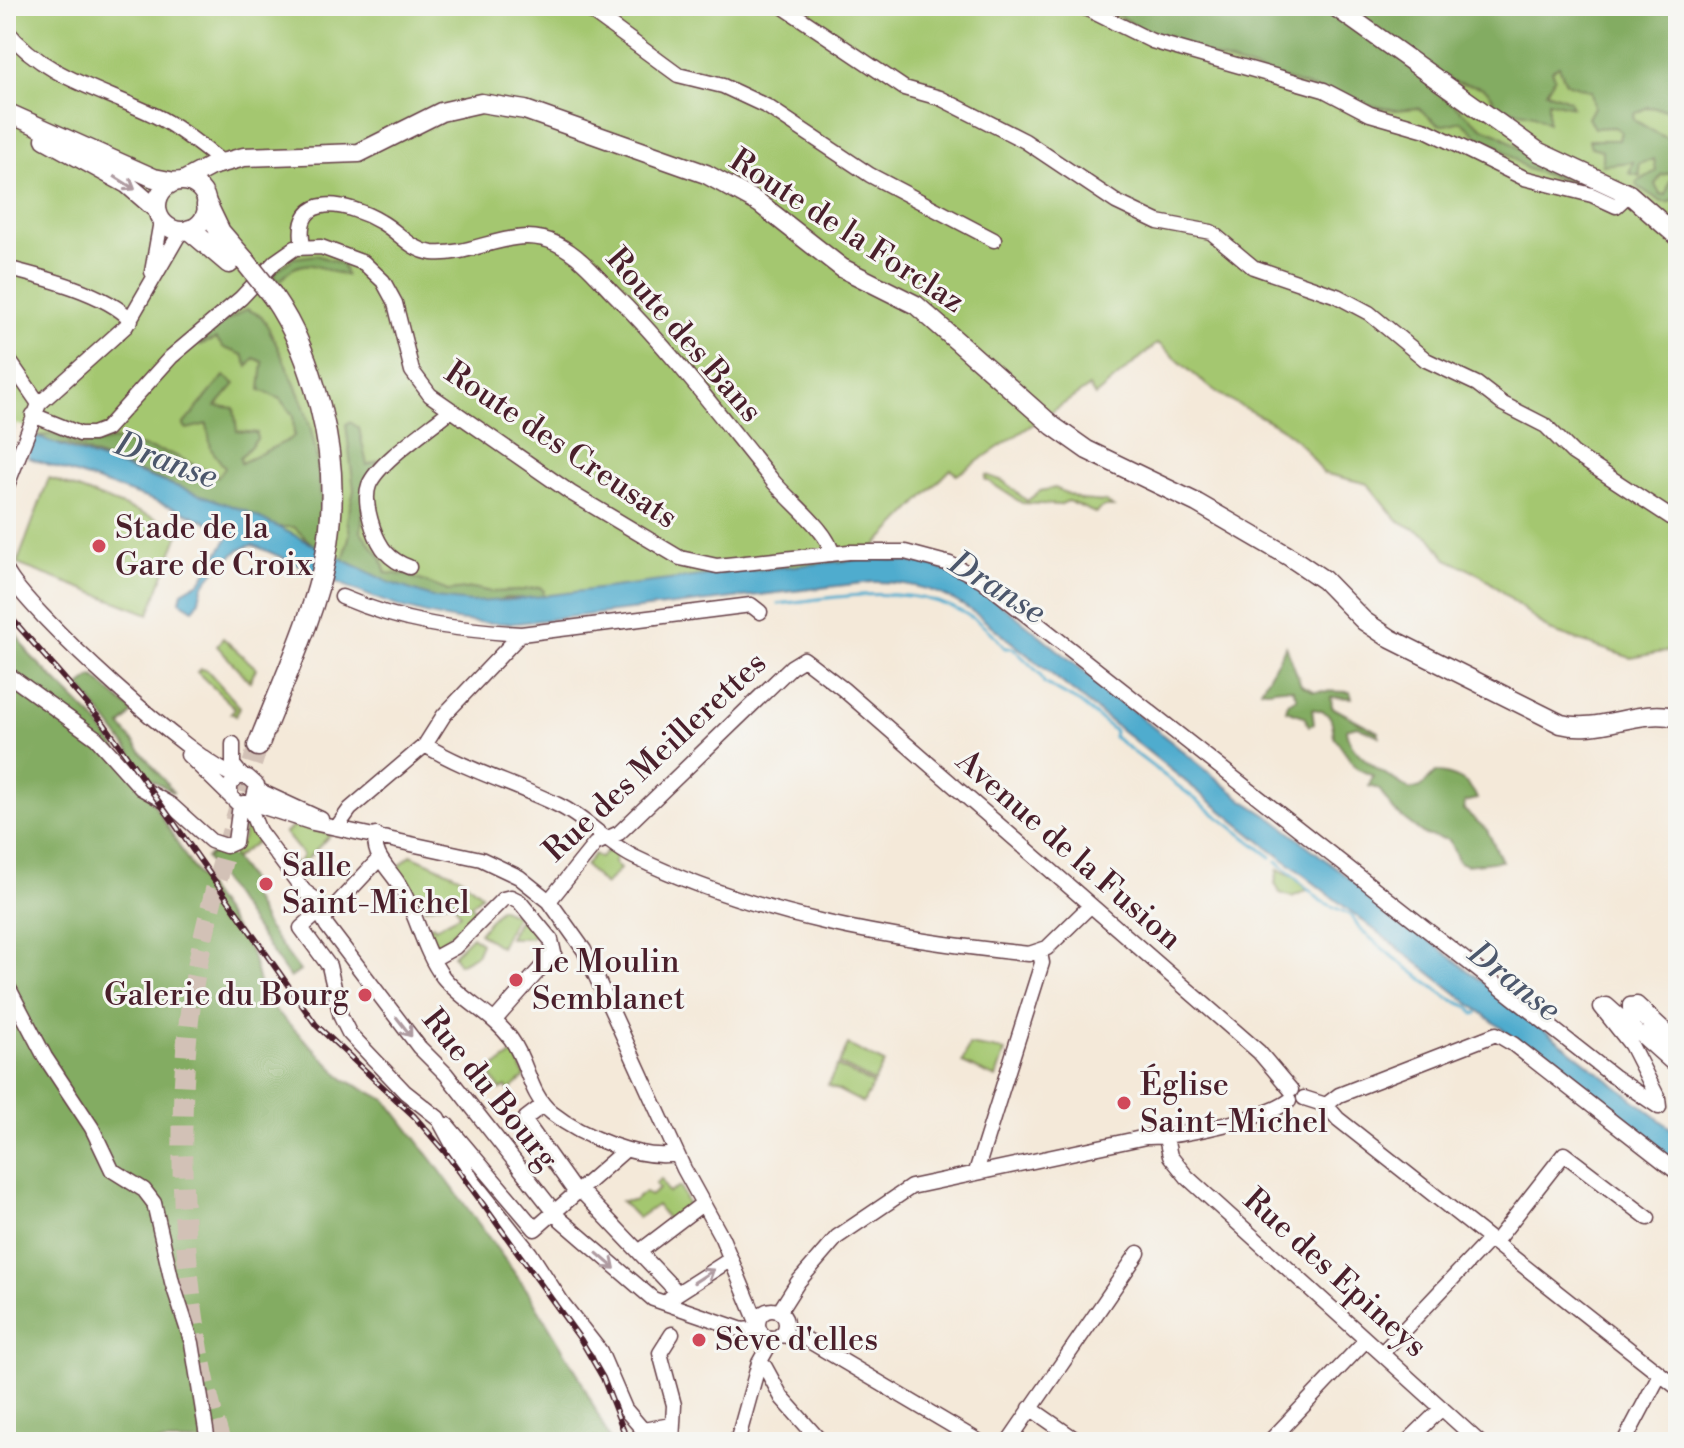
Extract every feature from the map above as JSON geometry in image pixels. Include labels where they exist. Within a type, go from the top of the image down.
[{"type":"highway","points":[[206,202],[241,266],[267,299],[321,408],[333,481],[329,550],[322,578],[258,746]]},
{"type":"highway","points":[[186,230],[205,239],[241,266]]},
{"type":"main road","points":[[1334,6],[1539,152],[1629,194],[1678,237]]},
{"type":"main road","name":"Route de la Forclaz","points":[[179,182],[201,170],[261,155],[359,153],[441,112],[489,103],[525,110],[686,166],[744,193],[842,268],[916,305],[1053,426],[1087,450],[1197,503],[1302,564],[1329,584],[1364,621],[1391,639],[1561,724],[1594,726],[1653,715],[1678,718]]},
{"type":"main road","points":[[6,112],[154,178],[195,185],[206,202]]},
{"type":"main road","points":[[6,122],[36,134],[127,184],[159,216],[186,230],[200,223],[223,163]]},
{"type":"main road","points":[[159,216],[160,193],[179,182]]},
{"type":"street","points":[[584,6],[678,75],[726,87],[768,107],[870,175],[994,240]]},
{"type":"street","points":[[782,6],[904,88],[944,100],[1025,141],[1116,202],[1158,222],[1211,232],[1253,267],[1337,296],[1369,313],[1426,360],[1474,382],[1503,404],[1546,426],[1573,453],[1678,522]]},
{"type":"street","points":[[1081,6],[1152,41],[1316,87],[1370,114],[1426,130],[1524,178],[1592,195],[1616,206],[1629,194]]},
{"type":"street","points":[[6,30],[31,57],[49,69],[158,117],[223,163]]},
{"type":"street","points":[[193,142],[201,155],[201,170]]},
{"type":"street","name":"Route des Bans","points":[[303,246],[301,221],[311,208],[319,206],[375,219],[414,247],[432,253],[518,237],[546,239],[562,246],[593,272],[659,341],[779,488],[829,541],[832,554]]},
{"type":"street","points":[[148,292],[159,216]]},
{"type":"street","points":[[6,488],[33,415],[133,317],[186,230]]},
{"type":"street","points":[[6,356],[33,415],[80,434],[93,434],[106,429],[171,357],[241,298],[275,262],[303,246]]},
{"type":"street","name":"Route des Creusats","points":[[303,246],[336,251],[364,263],[376,274],[395,303],[416,378],[430,395],[584,502],[686,561],[730,566],[832,554],[914,553],[982,580],[1216,767],[1613,1076],[1659,1107],[1658,1098],[1631,1045],[1601,1010],[1602,1004],[1641,1033],[1672,1063],[1674,1054],[1645,1020],[1630,1009],[1630,1005],[1637,1004],[1678,1042]]},
{"type":"street","points":[[6,268],[100,299],[133,317]]},
{"type":"street","points":[[409,567],[387,556],[380,544],[370,515],[368,489],[379,472],[451,410]]},
{"type":"street","points":[[6,570],[11,582],[47,622],[245,799],[334,826],[458,852],[492,863],[519,877],[549,901],[584,950],[677,1154],[702,1204],[739,1260],[756,1295],[860,1368],[980,1442]]},
{"type":"street","points":[[342,597],[387,616],[446,628],[521,634],[751,605],[760,612]]},
{"type":"street","points":[[334,826],[425,745],[444,715],[521,634]]},
{"type":"street","name":"Rue des Meillerettes","points":[[549,901],[585,855],[605,839],[619,833],[791,667],[804,659]]},
{"type":"street","name":"Avenue de la Fusion","points":[[804,659],[843,689],[1259,1052],[1295,1096]]},
{"type":"street","points":[[6,673],[96,738],[136,783],[171,805],[211,841],[226,846],[235,842],[252,779],[216,768],[152,717]]},
{"type":"street","points":[[205,759],[225,753],[233,744],[233,765],[240,777]]},
{"type":"street","points":[[425,745],[559,806],[632,856],[685,880],[775,910],[874,934],[989,950],[1040,953],[1090,906]]},
{"type":"street","points":[[240,777],[230,785],[245,799]]},
{"type":"street","name":"Rue du Bourg","points":[[245,799],[259,831],[304,891],[319,902],[321,916],[419,1047],[454,1084],[555,1213],[609,1265],[653,1299],[743,1330],[800,1336],[860,1368]]},
{"type":"street","points":[[376,835],[379,859],[405,894],[433,959],[448,982],[494,1021],[520,1052],[543,1105],[571,1124],[625,1150],[655,1156],[677,1154]]},
{"type":"street","points":[[379,859],[321,916],[301,928],[329,966],[341,1017],[349,1033],[405,1092],[462,1140],[535,1229],[625,1150]]},
{"type":"street","points":[[433,959],[455,947],[503,899],[514,898],[551,940],[554,953],[494,1021]]},
{"type":"street","points":[[976,1172],[1042,963],[1040,953]]},
{"type":"street","points":[[6,983],[45,1057],[95,1134],[112,1170],[144,1190],[154,1203],[172,1282],[192,1343],[208,1442]]},
{"type":"street","points":[[1326,1105],[1339,1095],[1496,1034],[1678,1173]]},
{"type":"street","points":[[737,1442],[766,1331],[798,1282],[842,1233],[914,1186],[1146,1137],[1166,1138],[1248,1118],[1295,1096],[1326,1105],[1678,1388]]},
{"type":"street","points":[[543,1105],[526,1118],[527,1124],[578,1192],[678,1293]]},
{"type":"street","points":[[438,1118],[472,1180],[514,1231],[563,1304],[600,1351],[628,1414],[643,1430],[671,1425]]},
{"type":"street","name":"Rue des Epineys","points":[[1166,1138],[1170,1156],[1187,1177],[1479,1442]]},
{"type":"street","points":[[1382,1353],[1492,1240],[1564,1154],[1648,1218]]},
{"type":"street","points":[[639,1252],[702,1204]]},
{"type":"street","points":[[722,1238],[766,1331]]},
{"type":"street","points":[[1008,1442],[1138,1253]]},
{"type":"street","points":[[662,1302],[731,1259]]},
{"type":"street","points":[[766,1331],[761,1314],[778,1313]]},
{"type":"street","points":[[672,1334],[660,1353],[674,1405],[672,1442]]},
{"type":"street","points":[[1269,1442],[1366,1340]]},
{"type":"street","points":[[759,1363],[765,1367],[782,1398],[821,1442]]},
{"type":"street","points":[[1624,1442],[1660,1374]]},
{"type":"street","points":[[1030,1408],[1079,1442]]},
{"type":"street","points":[[1407,1442],[1442,1408]]},
{"type":"green space","points":[[6,6],[1678,6],[1678,653],[1673,650],[1631,658],[1550,631],[1481,575],[1447,559],[1430,537],[1397,520],[1368,484],[1323,473],[1301,444],[1280,427],[1217,392],[1158,343],[1095,396],[1089,387],[957,475],[951,469],[849,573],[496,611],[437,605],[6,434]]},
{"type":"green space","points":[[1095,6],[1678,6],[1678,111],[1648,107],[1633,114],[1634,120],[1678,142],[1678,171],[1661,175],[1655,185],[1660,194],[1666,195],[1670,180],[1678,181],[1678,195],[1671,202],[1662,202],[1637,186],[1636,183],[1656,171],[1654,159],[1639,164],[1640,176],[1629,173],[1633,162],[1602,165],[1602,150],[1591,147],[1589,140],[1619,140],[1621,131],[1614,127],[1594,128],[1588,118],[1594,107],[1591,91],[1566,83],[1559,66],[1552,70],[1555,77],[1546,92],[1569,100],[1572,107],[1548,101],[1548,123],[1534,115],[1495,107],[1490,93],[1479,86],[1451,81],[1443,96],[1483,128],[1500,135],[1558,176],[1577,180],[1583,186],[1527,169],[1498,146],[1480,138],[1461,121],[1441,125],[1418,108],[1396,110],[1366,105],[1186,48],[1170,36],[1147,34],[1127,20]]},
{"type":"green space","points":[[316,255],[342,264],[346,275],[307,265],[290,271],[281,280],[274,278],[276,271],[294,258]]},
{"type":"green space","points":[[247,309],[261,316],[268,327],[308,420],[317,460],[322,514],[321,545],[315,547],[294,527],[271,527],[242,511],[68,445],[47,444],[40,436],[55,434],[81,446],[114,440],[172,454],[218,477],[225,468],[211,449],[207,424],[187,429],[183,425],[224,376],[235,384],[216,406],[234,408],[237,431],[257,433],[257,439],[240,458],[241,463],[289,440],[294,436],[293,415],[280,399],[260,390],[263,362],[254,358],[248,367],[243,355],[224,348],[216,339],[199,345],[218,326]]},
{"type":"green space","points":[[350,422],[359,428],[367,465],[378,461],[363,509],[361,532],[381,558],[386,573],[407,575],[448,591],[473,588],[491,592],[517,591],[540,587],[544,591],[542,599],[506,598],[480,607],[420,597],[343,562],[350,533],[347,520],[354,490],[346,424]]},
{"type":"green space","points":[[986,475],[1003,481],[1027,501],[1040,491],[1055,488],[1081,500],[1106,502],[1113,507],[1103,507],[1095,513],[1068,501],[1059,505],[1022,503],[985,479]]},
{"type":"green space","name":"Stade de la Gare de Croix","points":[[49,478],[181,528],[149,614],[17,564]]},
{"type":"green space","points":[[6,618],[30,655],[95,720],[139,779],[190,864],[251,952],[263,998],[345,1080],[386,1100],[433,1161],[527,1290],[578,1374],[611,1442],[6,1442]]},
{"type":"green space","points":[[223,638],[256,668],[250,682],[217,646]]},
{"type":"green space","points":[[1286,646],[1301,685],[1314,691],[1350,692],[1352,698],[1331,697],[1332,707],[1378,732],[1379,736],[1357,726],[1346,729],[1354,748],[1371,764],[1410,790],[1421,787],[1436,772],[1466,783],[1477,799],[1465,802],[1464,810],[1487,830],[1502,861],[1466,865],[1459,862],[1449,840],[1425,835],[1394,811],[1379,789],[1369,786],[1373,776],[1356,768],[1334,737],[1328,714],[1312,709],[1314,724],[1309,726],[1304,716],[1286,710],[1288,703],[1297,698],[1293,689],[1261,689]]},
{"type":"green space","points":[[207,670],[240,707],[236,716],[231,713],[235,708],[197,672]]},
{"type":"green space","points":[[93,676],[133,712],[121,726],[174,793],[151,779],[80,686]]},
{"type":"green space","points":[[245,820],[249,821],[258,841],[234,859],[231,854],[243,839]]},
{"type":"green space","points":[[294,826],[331,834],[305,861],[313,872],[304,880],[289,860],[298,864],[303,855],[285,833]]},
{"type":"green space","points":[[608,850],[616,855],[614,863],[620,869],[605,885],[585,866],[594,854],[600,858]]},
{"type":"green space","points":[[214,852],[231,854],[251,883],[247,888],[267,927],[300,971],[290,978],[206,858]]},
{"type":"green space","points":[[411,855],[459,876],[482,895],[471,905],[476,911],[433,950],[424,929],[433,925],[435,928],[460,914],[453,901],[425,908],[420,898],[413,903],[394,871]]},
{"type":"green space","points":[[1278,869],[1293,876],[1307,890],[1292,897],[1280,893],[1275,883]]},
{"type":"green space","points":[[500,908],[516,915],[500,947],[479,933]]},
{"type":"green space","points":[[526,914],[539,928],[531,938],[509,938],[518,920]]},
{"type":"green space","points":[[472,936],[481,943],[476,955],[459,964],[453,955]]},
{"type":"green space","points":[[848,1045],[884,1063],[874,1082],[839,1064]]},
{"type":"green space","points":[[969,1045],[1005,1051],[996,1078],[962,1063]]},
{"type":"green space","points":[[515,1053],[525,1077],[509,1091],[506,1087],[501,1090],[488,1072]]},
{"type":"green space","points":[[837,1066],[873,1084],[863,1103],[828,1085]]},
{"type":"green space","points":[[661,1179],[668,1193],[680,1187],[690,1210],[671,1224],[657,1205],[638,1218],[621,1201],[633,1201],[645,1192],[650,1196],[659,1189],[655,1184]]},
{"type":"water","name":"Dranse","points":[[6,426],[246,511],[388,582],[435,598],[471,602],[511,600],[874,558],[927,564],[962,577],[1016,616],[1243,800],[1273,819],[1678,1134],[1678,1165],[1256,838],[979,616],[941,594],[915,586],[872,582],[518,623],[480,623],[412,611],[350,588],[253,545],[239,550],[219,567],[203,586],[193,609],[180,601],[182,592],[201,581],[231,533],[178,509],[6,450]]},
{"type":"pier","points":[[16,424],[41,432],[33,440],[26,461],[6,454]]},
{"type":"waterway","points":[[779,604],[840,597],[901,595],[957,609],[982,625],[1005,648],[1013,648],[1040,674],[1044,683],[1080,703],[1115,731],[1114,737],[1271,857]]},
{"type":"waterway","points":[[1277,861],[1321,901],[1351,915],[1361,930],[1394,958],[1450,999],[1477,1013]]},
{"type":"tunnel","points":[[221,1442],[207,1389],[188,1268],[182,1139],[184,1076],[190,1016],[204,935],[258,746]]},
{"type":"railway","points":[[6,612],[105,725],[316,1025],[414,1116],[446,1153],[581,1340],[603,1378],[628,1442]]},
{"type":"place","name":"Stade de la Gare de Croix","points":[[99,546]]},
{"type":"place","name":"Salle Saint-Michel","points":[[266,884]]},
{"type":"place","name":"Le Moulin Semblanet","points":[[516,980]]},
{"type":"place","name":"Galerie du Bourg","points":[[365,995]]},
{"type":"place","name":"Église Saint-Michel","points":[[1124,1103]]},
{"type":"place","name":"Sève d'elles","points":[[699,1340]]}]
